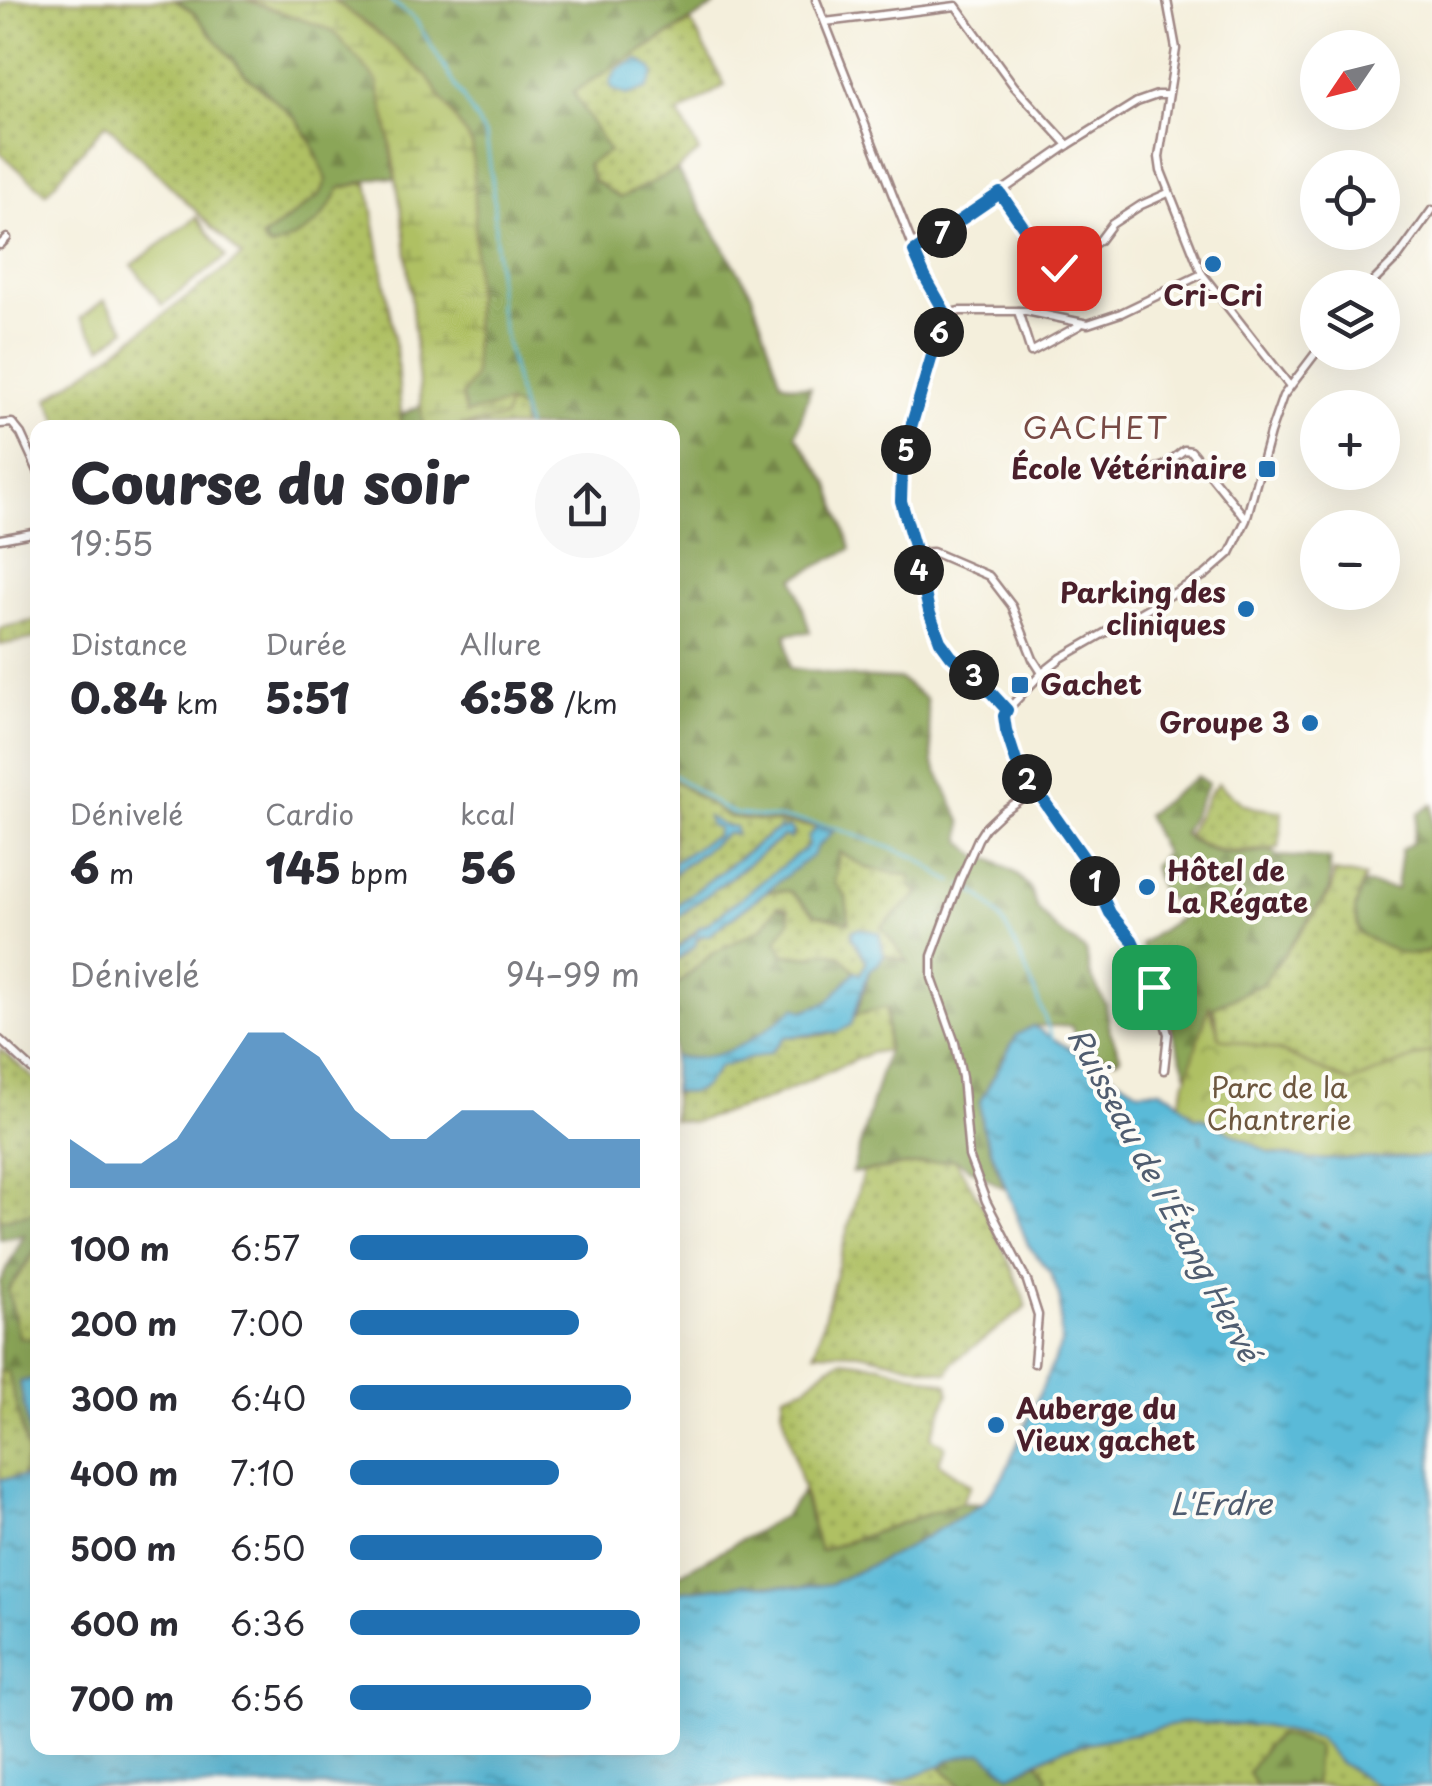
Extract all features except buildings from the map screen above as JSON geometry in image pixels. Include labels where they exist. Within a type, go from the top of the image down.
[{"type":"street","points":[[816,0],[914,252],[946,314],[911,427],[902,472],[901,501],[929,611],[940,641],[951,656],[1007,710]]},
{"type":"street","points":[[1167,0],[1176,49],[1160,172],[1202,274],[1289,385]]},
{"type":"street","points":[[826,22],[956,6],[1014,86],[1068,145]]},
{"type":"street","points":[[914,252],[1136,102],[1157,94],[1168,95]]},
{"type":"street","points":[[1000,193],[1047,261],[1059,268],[1100,240],[1112,224],[1141,204],[1168,193]]},
{"type":"street","points":[[1385,270],[1432,210]]},
{"type":"street","points":[[0,245],[7,238]]},
{"type":"street","points":[[946,314],[1018,311],[1088,324],[1121,313],[1202,274]]},
{"type":"street","points":[[1018,311],[1032,352],[1082,324]]},
{"type":"street","points":[[1164,1070],[1168,1034],[1154,987],[1132,940],[1110,913],[1086,861],[1011,752],[1004,720],[1007,710],[1061,658],[1206,575],[1235,546],[1270,433],[1289,385],[1301,370]]},
{"type":"street","points":[[0,424],[12,422],[30,454]]},
{"type":"street","points":[[1157,468],[1184,450],[1191,451],[1246,520]]},
{"type":"street","points":[[0,539],[30,533]]},
{"type":"street","points":[[916,553],[933,552],[988,576],[1012,606],[1042,673]]},
{"type":"street","points":[[1034,789],[985,828],[958,884],[932,956],[932,978],[956,1042],[969,1156],[986,1201],[1027,1282],[1038,1315],[1034,1363]]},
{"type":"street","points":[[0,1040],[30,1067]]},
{"type":"green space","points":[[11,0],[175,0],[193,12],[245,74],[296,119],[311,141],[327,180],[321,194],[262,238],[270,248],[312,226],[340,188],[368,182],[396,349],[401,420],[58,420],[48,399],[242,256],[106,123],[46,193],[0,153],[0,4]]},
{"type":"green space","points":[[175,0],[247,0],[332,30],[377,80],[396,179],[382,177],[340,188],[313,226],[271,248],[262,239],[320,195],[327,180],[311,141],[296,119],[245,74],[193,12]]},
{"type":"green space","points":[[247,0],[333,0],[427,76],[472,145],[474,376],[462,396],[466,414],[508,404],[504,418],[422,420],[405,234],[387,123],[377,81],[332,30]]},
{"type":"green space","points":[[333,0],[712,0],[715,6],[573,92],[609,152],[587,164],[593,180],[620,198],[677,170],[751,292],[781,382],[811,387],[796,435],[830,485],[851,549],[794,578],[810,632],[786,634],[790,668],[900,679],[926,699],[933,763],[962,823],[962,841],[977,856],[1015,873],[1029,887],[1037,908],[1057,930],[1086,951],[1090,974],[1106,1005],[1110,1031],[1121,1057],[1116,1060],[1082,1048],[1071,1026],[1033,1026],[1017,1035],[980,1101],[982,1126],[1005,1189],[954,1159],[852,1173],[887,1050],[887,1007],[856,1015],[870,969],[884,955],[908,962],[881,927],[920,893],[911,887],[911,876],[867,868],[839,852],[835,883],[846,897],[849,922],[815,914],[790,891],[767,891],[812,855],[833,831],[814,825],[728,817],[680,785],[680,420],[522,420],[522,410],[507,404],[466,415],[462,395],[474,376],[472,145],[427,76]]},
{"type":"green space","points":[[691,22],[725,85],[679,114],[699,152],[677,170],[620,198],[593,180],[586,164],[609,152],[572,92]]},
{"type":"green space","points":[[197,217],[226,257],[162,305],[132,265]]},
{"type":"green space","points":[[104,300],[126,329],[102,347],[81,318]]},
{"type":"green space","points":[[508,404],[522,410],[522,420],[494,420],[503,418]]},
{"type":"green space","points":[[422,405],[423,420],[401,420],[400,415]]},
{"type":"green space","points":[[30,622],[30,639],[0,645],[0,628]]},
{"type":"green space","points":[[1197,776],[1208,784],[1183,834],[1194,842],[1225,853],[1273,851],[1277,856],[1330,859],[1330,890],[1262,984],[1213,1007],[1219,1053],[1203,1118],[1141,944],[1184,915],[1158,883],[1153,866],[1164,853],[1146,815]]},
{"type":"green space","points":[[1218,783],[1247,805],[1282,811],[1279,848],[1219,850],[1187,835]]},
{"type":"green space","points":[[680,785],[728,817],[817,827],[808,846],[680,945],[680,916],[785,836],[790,839],[794,834],[780,827],[680,903],[680,869],[727,833],[735,834],[735,827],[717,826],[716,837],[680,858]]},
{"type":"green space","points":[[1432,805],[1432,948],[1423,953],[1404,954],[1359,933],[1355,910],[1362,884],[1396,889],[1401,850],[1412,843],[1418,813]]},
{"type":"green space","points":[[838,852],[867,868],[911,876],[921,894],[909,963],[884,955],[879,934],[852,937],[867,962],[860,975],[811,957],[784,954],[776,940],[789,921],[789,909],[778,906],[762,928],[712,954],[680,982],[680,958],[701,936],[709,935],[767,891],[790,891],[815,914],[846,897],[835,883]]},
{"type":"green space","points":[[1334,872],[1365,877],[1362,884],[1424,954],[1432,948],[1432,1051],[1350,1083],[1279,1051],[1220,1038],[1213,1007],[1262,984],[1332,890]]},
{"type":"green space","points":[[778,906],[788,909],[790,921],[777,940],[784,954],[811,957],[825,951],[840,955],[855,971],[828,1002],[803,1011],[796,1008],[739,1046],[707,1057],[680,1057],[680,982],[712,954],[762,928]]},
{"type":"green space","name":"Parc de la Chantrerie","points":[[1209,1006],[1220,1038],[1279,1051],[1350,1083],[1432,1051],[1432,1155],[1312,1160],[1270,1153],[1194,1117],[1179,1103]]},
{"type":"green space","points":[[887,1007],[887,1050],[870,1053],[764,1101],[693,1122],[680,1121],[680,1092],[700,1088],[719,1067],[770,1053],[785,1037],[815,1036],[843,1029],[856,1015]]},
{"type":"green space","points":[[0,1049],[30,1075],[30,1214],[0,1220]]},
{"type":"green space","points":[[954,1159],[995,1231],[1027,1307],[953,1362],[948,1373],[860,1353],[815,1352],[863,1172]]},
{"type":"green space","points":[[30,1214],[30,1258],[8,1290],[19,1337],[30,1339],[30,1380],[20,1382],[30,1437],[30,1478],[22,1477],[28,1454],[8,1372],[0,1371],[0,1282],[24,1235],[0,1239],[0,1220]]},
{"type":"green space","points":[[30,1258],[30,1339],[19,1337],[8,1290]]},
{"type":"green space","points":[[843,1360],[880,1365],[948,1384],[949,1393],[931,1437],[945,1446],[939,1463],[971,1485],[961,1503],[819,1551],[782,1409],[784,1394],[807,1386],[828,1367]]},
{"type":"green space","points":[[0,1371],[8,1371],[28,1454],[22,1477],[0,1479]]},
{"type":"green space","points":[[802,1492],[820,1551],[961,1503],[982,1504],[896,1554],[830,1584],[801,1588],[745,1584],[680,1591],[680,1573],[784,1516]]},
{"type":"green space","points":[[1188,1722],[1262,1726],[1318,1738],[1339,1762],[1378,1786],[1045,1786],[1048,1776],[1038,1762],[1064,1748]]},
{"type":"green space","points":[[1279,1734],[1317,1746],[1314,1785],[1256,1786],[1248,1773]]},
{"type":"green space","points":[[982,1752],[1010,1775],[1038,1762],[1048,1776],[1045,1786],[962,1786],[940,1766],[948,1760]]},
{"type":"green space","points":[[940,1766],[962,1786],[885,1786]]},
{"type":"water","points":[[638,59],[654,74],[647,89],[626,95],[612,89],[610,82],[617,70]]},
{"type":"water","points":[[708,817],[723,826],[735,827],[736,834],[727,833],[680,869],[680,858],[716,837],[718,828],[710,825]]},
{"type":"water","points":[[780,826],[782,830],[788,827],[793,831],[790,839],[784,836],[680,916],[680,903]]},
{"type":"water","points":[[817,827],[834,831],[813,855],[709,935],[697,939],[695,946],[680,958],[680,945],[698,928],[808,846],[808,837]]},
{"type":"water","points":[[852,930],[879,933],[884,955],[869,970],[851,1025],[838,1032],[785,1037],[770,1053],[719,1067],[696,1091],[680,1093],[680,1057],[707,1057],[739,1046],[796,1007],[803,1011],[828,1002],[855,971],[860,974],[867,962]]},
{"type":"water","name":"L'Erdre","points":[[1033,1026],[1139,1091],[1161,1090],[1172,1095],[1194,1117],[1270,1153],[1312,1160],[1432,1155],[1432,1786],[1378,1786],[1339,1762],[1318,1738],[1262,1726],[1188,1722],[1064,1748],[1010,1775],[982,1752],[948,1760],[885,1786],[785,1786],[752,1781],[719,1786],[0,1786],[0,1479],[22,1477],[30,1478],[30,1755],[680,1755],[680,1591],[745,1584],[801,1588],[830,1584],[896,1554],[982,1504],[1004,1475],[1061,1344],[1060,1298],[1050,1273],[1028,1245],[982,1126],[980,1101],[1017,1035]]},
{"type":"water","points":[[30,1380],[30,1437],[20,1382]]},
{"type":"waterway","name":"Ruisseau de l'Étang Hervé","points":[[390,0],[415,19],[486,136],[493,188],[499,309],[524,420]]},
{"type":"waterway","name":"Ruisseau de l'Étang Hervé","points":[[680,780],[736,814],[832,827],[916,857],[953,882]]},
{"type":"waterway","name":"Ruisseau de l'Étang Hervé","points":[[963,886],[980,896],[1008,931],[1053,1039]]},
{"type":"ferry route","points":[[1199,1132],[1201,1142],[1298,1211],[1410,1271],[1432,1277]]},
{"type":"place","name":"Cri-Cri","points":[[1213,264]]},
{"type":"place","name":"École Vétérinaire","points":[[1267,469]]},
{"type":"place","name":"Parking des cliniques","points":[[1246,609]]},
{"type":"place","name":"Gachet","points":[[1020,685]]},
{"type":"place","name":"Groupe 3","points":[[1310,723]]},
{"type":"place","name":"Hôtel de La Régate","points":[[1147,887]]},
{"type":"place","name":"Auberge du Vieux gachet","points":[[996,1425]]},
{"type":"district","name":"GACHET","points":[[1096,429]]},
{"type":"route","points":[[1059,268],[1047,261],[1000,193],[914,252],[946,314],[911,427],[900,485],[901,501],[940,641],[1007,710],[1004,716],[1011,752],[1086,861],[1110,913],[1132,940],[1154,987]]}]
